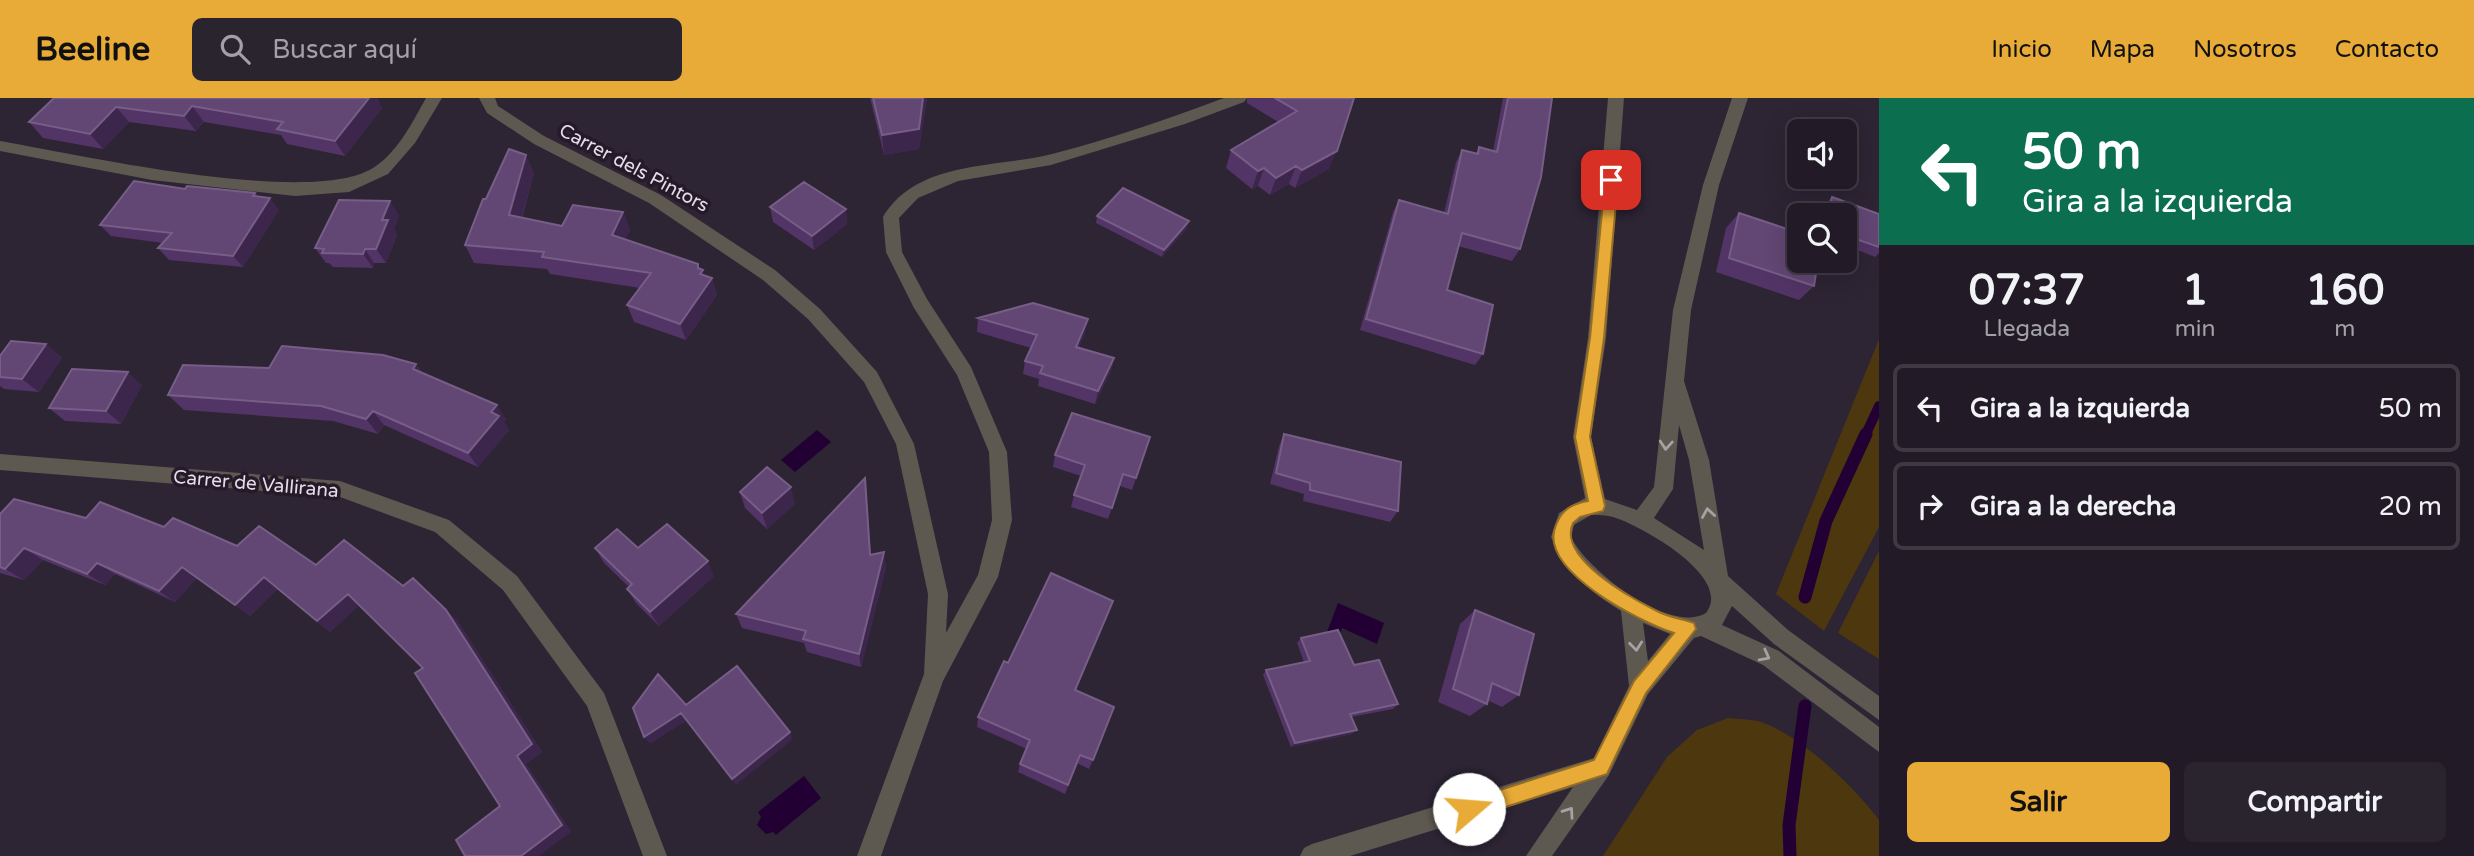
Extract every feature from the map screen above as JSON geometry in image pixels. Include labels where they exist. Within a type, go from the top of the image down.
[{"type":"street","points":[[0,146],[152,174],[295,190],[349,186],[382,170],[410,139],[434,98]]},
{"type":"street","name":"Carrer dels Pintors","points":[[487,98],[492,109],[539,140],[655,199],[769,275],[814,314],[871,377],[905,444],[938,594],[934,677]]},
{"type":"street","points":[[869,856],[934,677],[988,578],[1002,520],[998,452],[965,372],[920,303],[894,252],[891,217],[912,194],[955,176],[1051,160],[1181,120],[1239,98]]},
{"type":"street","points":[[1597,506],[1582,437],[1598,325],[1616,98]]},
{"type":"street","points":[[1640,522],[1663,489],[1682,310],[1708,197],[1740,98]]},
{"type":"street","points":[[1538,856],[1601,767],[1640,687],[1695,628],[1715,620],[1722,609],[1723,595],[1718,580],[1699,460],[1674,377]]},
{"type":"street","name":"Carrer de Vallirana","points":[[0,462],[340,489],[442,526],[510,583],[596,700],[655,856]]},
{"type":"street","points":[[1879,709],[1781,636],[1718,580],[1694,554],[1619,511],[1597,506],[1576,511],[1566,519],[1562,529],[1562,542],[1578,569],[1631,605],[1670,625],[1695,628],[1771,658],[1879,741]]},
{"type":"street","points":[[1631,605],[1640,687]]},
{"type":"street","points":[[1312,856],[1601,767]]},
{"type":"shaded area","points":[[1879,339],[1879,527],[1824,631],[1776,594]]},
{"type":"shaded area","points":[[817,430],[831,442],[795,472],[781,460]]},
{"type":"shaded area","points":[[1879,551],[1879,659],[1838,633]]},
{"type":"shaded area","points":[[1338,603],[1384,623],[1377,644],[1342,628],[1339,637],[1327,632]]},
{"type":"shaded area","points":[[1728,718],[1757,721],[1777,729],[1826,764],[1856,792],[1879,820],[1879,856],[1603,856],[1667,757],[1697,730]]},
{"type":"shaded area","points":[[804,776],[821,798],[776,835],[773,832],[766,834],[757,825],[761,817],[758,812]]},
{"type":"building","points":[[54,98],[369,98],[335,141],[277,129],[283,122],[192,106],[184,116],[116,107],[90,134],[29,122]]},
{"type":"building","points":[[873,98],[923,98],[919,129],[882,135]]},
{"type":"building","points":[[1275,98],[1354,98],[1337,151],[1302,170],[1296,166],[1276,178],[1264,168],[1258,171],[1231,150],[1297,111]]},
{"type":"building","points":[[1508,98],[1552,98],[1541,177],[1520,249],[1462,233],[1447,290],[1493,305],[1483,354],[1366,319],[1399,200],[1448,214],[1462,150],[1478,154],[1479,147],[1497,152]]},
{"type":"building","points":[[509,149],[526,155],[509,215],[562,226],[573,205],[623,212],[612,235],[698,264],[698,268],[703,270],[700,274],[712,278],[680,324],[627,305],[651,273],[542,257],[544,252],[465,245],[483,199],[486,199]]},
{"type":"building","points":[[134,181],[185,189],[187,186],[255,193],[253,196],[270,198],[233,256],[158,248],[172,233],[100,225]]},
{"type":"building","points":[[804,182],[846,209],[812,236],[770,207]]},
{"type":"building","points":[[1123,188],[1189,221],[1164,250],[1097,216]]},
{"type":"building","points":[[1832,197],[1849,203],[1830,203]]},
{"type":"building","points":[[339,200],[390,201],[382,220],[388,220],[376,249],[365,249],[363,254],[322,253],[324,249],[315,248]]},
{"type":"building","points":[[1857,206],[1879,214],[1879,247],[1857,239]]},
{"type":"building","points":[[1739,213],[1787,229],[1787,273],[1816,273],[1814,286],[1729,258]]},
{"type":"building","points":[[1033,303],[1088,319],[1076,347],[1114,358],[1098,391],[1040,373],[1043,366],[1025,361],[1037,335],[978,318]]},
{"type":"building","points":[[11,341],[46,344],[22,379],[0,377],[0,356]]},
{"type":"building","points":[[282,346],[383,355],[416,364],[413,369],[497,405],[491,412],[499,416],[468,453],[373,411],[366,419],[321,406],[168,395],[183,365],[269,368]]},
{"type":"building","points":[[72,369],[128,372],[106,411],[49,408]]},
{"type":"building","points":[[1072,413],[1150,437],[1136,478],[1123,474],[1112,508],[1074,495],[1085,465],[1055,455]]},
{"type":"building","points":[[1284,434],[1401,462],[1398,511],[1310,490],[1310,483],[1276,473]]},
{"type":"building","points":[[767,467],[791,487],[762,513],[740,492]]},
{"type":"building","points":[[865,478],[870,555],[884,552],[859,654],[803,639],[806,631],[736,614]]},
{"type":"building","points":[[14,499],[86,518],[100,502],[164,527],[173,518],[237,546],[259,526],[316,565],[344,540],[403,586],[413,578],[446,610],[532,744],[517,756],[562,825],[521,856],[465,856],[456,840],[500,806],[415,673],[423,668],[348,594],[317,621],[264,577],[235,605],[182,567],[159,591],[97,563],[87,574],[24,548],[5,569],[0,567],[0,514]]},
{"type":"building","points":[[667,524],[708,561],[650,612],[627,589],[632,584],[595,548],[617,529],[638,548]]},
{"type":"building","points":[[1051,573],[1113,601],[1075,690],[1114,707],[1093,760],[1080,755],[1068,785],[1020,764],[1030,740],[978,717],[1004,661],[1008,663]]},
{"type":"building","points":[[1475,610],[1534,634],[1519,695],[1492,683],[1487,704],[1453,689]]},
{"type":"building","points":[[1338,630],[1354,665],[1379,660],[1398,704],[1350,714],[1357,730],[1295,743],[1266,670],[1310,661],[1301,638]]},
{"type":"building","points":[[737,666],[790,732],[732,779],[681,713],[644,737],[633,708],[658,674],[686,705]]},
{"type":"waterway","points":[[1865,436],[1879,406]]},
{"type":"waterway","points":[[1805,597],[1826,521],[1866,434]]},
{"type":"waterway","points":[[1790,856],[1789,825],[1805,706]]},
{"type":"route","points":[[1469,809],[1601,767],[1640,687],[1688,629],[1653,618],[1592,580],[1578,569],[1562,542],[1562,529],[1566,519],[1576,511],[1597,506],[1582,437],[1597,338],[1611,180]]}]
